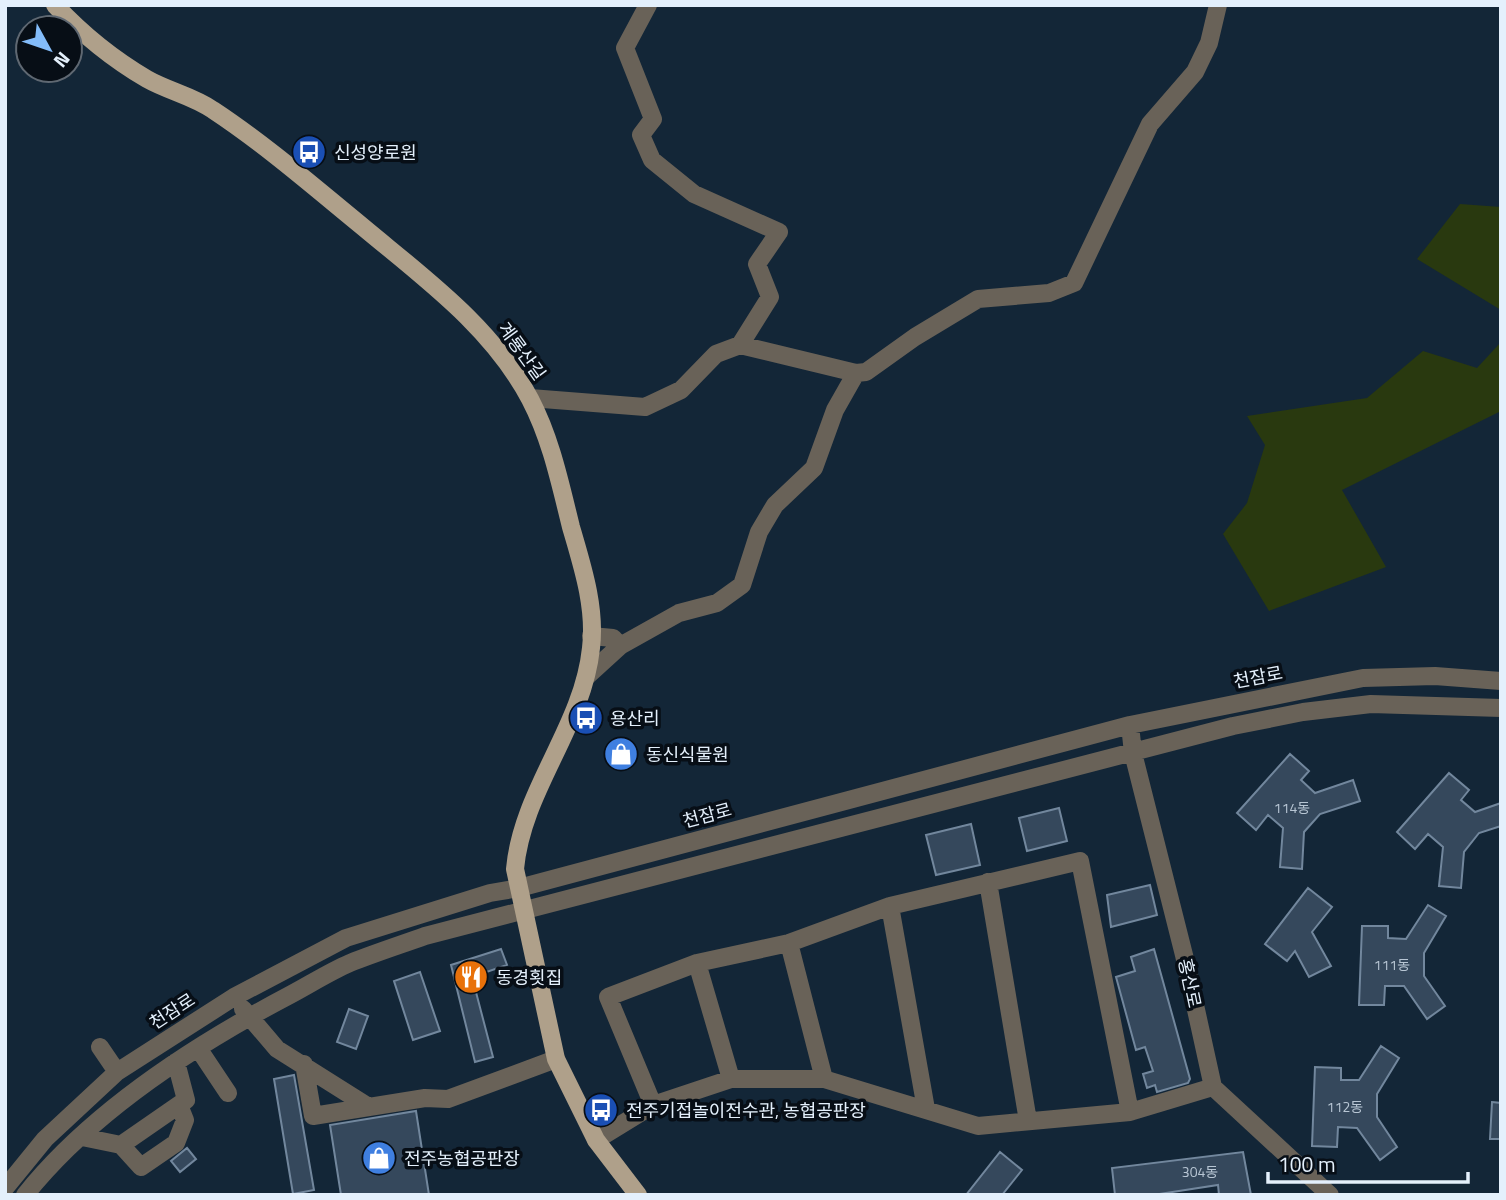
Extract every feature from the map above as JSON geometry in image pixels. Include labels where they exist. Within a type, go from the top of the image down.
[{"type":"main road","name":"계룡산길","points":[[55,5],[107,52],[148,79],[210,107],[305,179],[478,326],[511,367],[530,398],[548,438],[588,590],[591,636],[586,677],[568,726],[532,803],[517,846],[515,869],[522,909]]},
{"type":"main road","points":[[522,909],[556,1059],[596,1140],[638,1195]]},
{"type":"street","points":[[648,5],[625,48],[653,119],[641,135],[652,160],[694,194],[779,232],[757,264],[771,297],[740,345]]},
{"type":"street","points":[[530,398],[645,407],[681,390],[716,354],[740,345],[856,373],[866,372],[915,337],[978,299],[1049,293],[1074,283],[1150,124],[1195,72],[1209,43],[1218,5]]},
{"type":"street","points":[[586,677],[620,646],[680,613],[717,603],[742,585],[759,532],[775,505],[814,468],[835,410],[856,373]]},
{"type":"street","points":[[591,636],[613,638],[620,646]]},
{"type":"street","name":"천잠로","points":[[5,1188],[45,1139],[117,1072],[234,997],[346,939],[490,893],[519,888],[1130,725],[1363,678],[1435,676],[1501,681]]},
{"type":"street","points":[[32,1191],[82,1137],[132,1094],[176,1062],[248,1017],[348,964],[425,936],[1233,726],[1303,712],[1371,704],[1501,708]]},
{"type":"street","name":"홍산로","points":[[1130,725],[1133,753],[1184,955],[1213,1087]]},
{"type":"street","points":[[653,1105],[608,997],[697,963],[789,943],[890,906],[1080,861],[1130,1112]]},
{"type":"street","points":[[988,882],[1028,1121]]},
{"type":"street","points":[[890,906],[926,1109]]},
{"type":"street","points":[[789,943],[824,1079]]},
{"type":"street","points":[[697,963],[731,1079]]},
{"type":"street","points":[[234,997],[277,1049],[369,1107]]},
{"type":"street","points":[[100,1047],[117,1072]]},
{"type":"street","points":[[198,1048],[228,1093]]},
{"type":"street","points":[[304,1064],[313,1116],[425,1098],[448,1099],[556,1059]]},
{"type":"street","points":[[121,1145],[186,1100],[176,1062]]},
{"type":"street","points":[[596,1140],[653,1105],[731,1079],[824,1079],[978,1126],[1130,1112],[1213,1087],[1330,1195]]},
{"type":"street","points":[[82,1137],[121,1145],[141,1167],[176,1143],[185,1120],[179,1105]]},
{"type":"green space","points":[[1460,204],[1501,207],[1501,310],[1417,259]]},
{"type":"green space","points":[[1501,342],[1501,411],[1342,490],[1386,567],[1269,611],[1223,534],[1247,503],[1265,445],[1247,416],[1367,398],[1423,351],[1477,368]]},
{"type":"building","points":[[1290,754],[1309,771],[1301,780],[1315,793],[1353,780],[1360,801],[1320,814],[1304,832],[1302,869],[1280,867],[1283,828],[1268,815],[1256,830],[1237,813]]},
{"type":"building","points":[[1449,773],[1469,790],[1461,800],[1475,812],[1501,803],[1501,826],[1479,833],[1464,852],[1461,888],[1439,886],[1443,847],[1428,834],[1415,849],[1397,832]]},
{"type":"building","points":[[1059,808],[1067,841],[1027,851],[1019,818]]},
{"type":"building","points":[[971,824],[980,865],[936,875],[926,835]]},
{"type":"building","points":[[1150,885],[1157,915],[1111,927],[1107,895]]},
{"type":"building","points":[[1308,888],[1332,907],[1312,932],[1331,966],[1309,977],[1295,951],[1287,961],[1265,944]]},
{"type":"building","points":[[1428,905],[1446,916],[1424,953],[1424,976],[1445,1006],[1427,1019],[1404,986],[1385,986],[1384,1005],[1359,1005],[1362,926],[1388,926],[1388,938],[1406,939]]},
{"type":"building","points":[[501,949],[507,965],[472,977],[493,1057],[475,1062],[451,965]]},
{"type":"building","points":[[1154,949],[1190,1079],[1188,1083],[1157,1092],[1155,1085],[1147,1088],[1143,1074],[1153,1071],[1145,1047],[1136,1050],[1116,977],[1135,971],[1131,957]]},
{"type":"building","points":[[420,972],[440,1031],[413,1040],[394,981]]},
{"type":"building","points":[[349,1009],[368,1016],[356,1049],[337,1042]]},
{"type":"building","points":[[1381,1046],[1399,1058],[1377,1094],[1377,1117],[1397,1147],[1380,1160],[1357,1128],[1338,1127],[1337,1147],[1312,1146],[1315,1067],[1341,1068],[1341,1080],[1359,1080]]},
{"type":"building","points":[[294,1075],[314,1190],[293,1194],[274,1079]]},
{"type":"building","points":[[1492,1102],[1501,1103],[1501,1139],[1490,1139]]},
{"type":"building","name":"전주농협공판장","points":[[416,1111],[429,1195],[341,1195],[330,1125]]},
{"type":"building","points":[[187,1148],[196,1159],[180,1172],[171,1161]]},
{"type":"building","points":[[1000,1152],[1022,1170],[1002,1195],[966,1195]]},
{"type":"building","points":[[1243,1152],[1251,1195],[1219,1195],[1218,1185],[1153,1195],[1115,1195],[1112,1168]]},
{"type":"place","name":"신성양로원","points":[[309,152]]},
{"type":"place","name":"용산리","points":[[586,718]]},
{"type":"place","name":"동신식물원","points":[[621,754]]},
{"type":"place","name":"동경횟집","points":[[471,977]]},
{"type":"place","name":"전주기접놀이전수관, 농협공판장","points":[[601,1110]]},
{"type":"place","name":"전주농협공판장","points":[[379,1158]]}]
